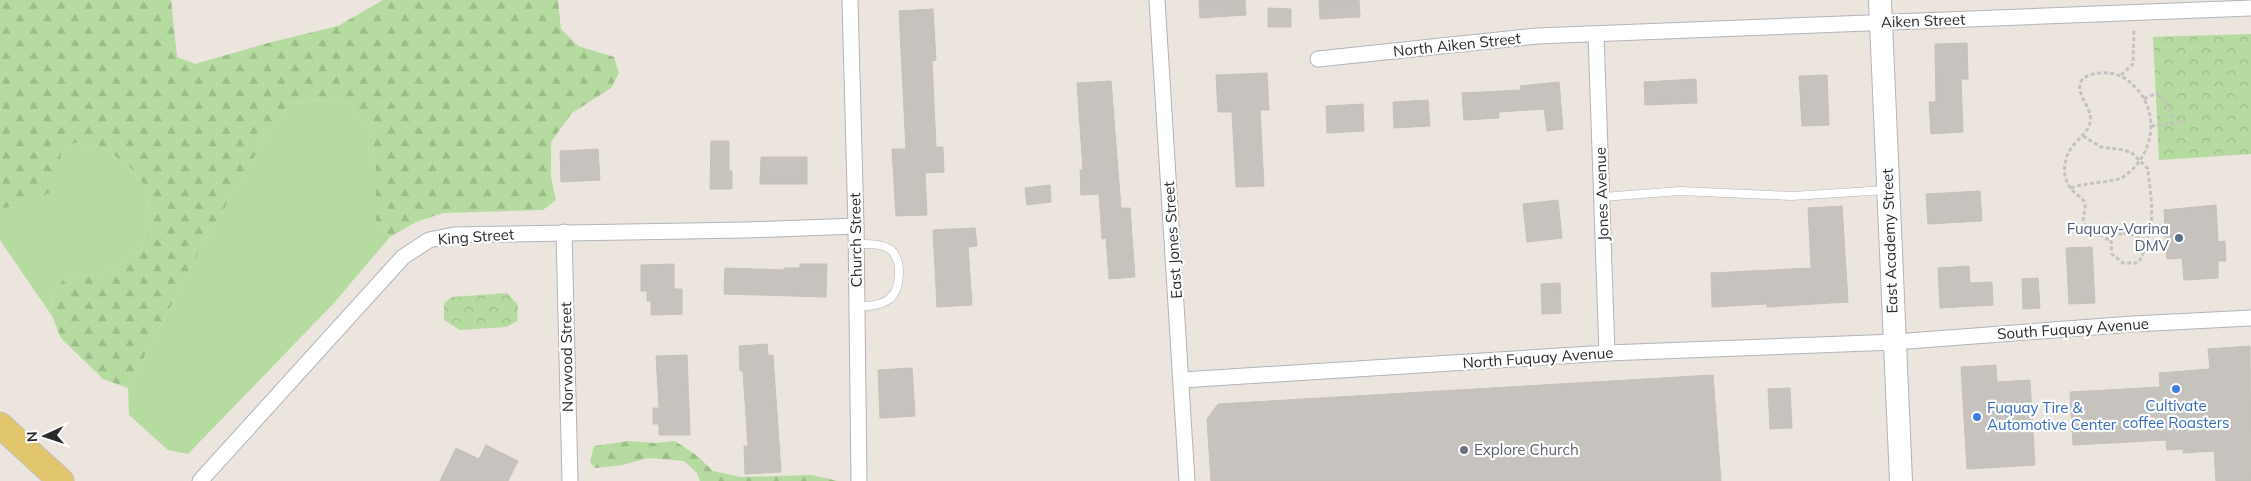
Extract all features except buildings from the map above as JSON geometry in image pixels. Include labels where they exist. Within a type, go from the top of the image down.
[{"type":"main road","points":[[0,425],[61,481]]},
{"type":"street","name":"Church Street","points":[[850,0],[856,226],[859,481]]},
{"type":"street","name":"East Jones Street","points":[[1157,0],[1187,481]]},
{"type":"street","name":"East Academy Street","points":[[1880,0],[1901,481]]},
{"type":"street","name":"Aiken Street","points":[[1596,34],[2251,8]]},
{"type":"street","name":"North Aiken Street","points":[[1318,59],[1537,36],[1596,34]]},
{"type":"street","name":"Jones Avenue","points":[[1596,34],[1607,353]]},
{"type":"street","name":"King Street","points":[[200,481],[402,257],[429,240],[454,235],[746,230],[856,226]]},
{"type":"street","name":"Norwood Street","points":[[564,232],[570,481]]},
{"type":"street","name":"South Fuquay Avenue","points":[[1895,342],[2133,324],[2251,318]]},
{"type":"street","name":"North Fuquay Avenue","points":[[1182,380],[1607,353],[1895,342]]},
{"type":"lane","points":[[1603,197],[1680,191],[1792,196],[1888,190]]},
{"type":"lane","points":[[856,244],[880,245],[890,250],[897,261],[899,276],[896,290],[890,299],[880,304],[857,307]]},
{"type":"path","points":[[2121,75],[2133,64],[2133,14]]},
{"type":"path","points":[[2071,188],[2094,182],[2121,179],[2140,160],[2149,142],[2151,126],[2149,108],[2130,82],[2121,75],[2112,73],[2090,74],[2083,79],[2080,93],[2089,109],[2091,119],[2088,128],[2071,148],[2064,167],[2065,176],[2071,188],[2084,200],[2086,206],[2082,217],[2084,224],[2098,231],[2111,242]]},
{"type":"path","points":[[2144,99],[2150,95],[2158,95],[2164,98],[2169,104],[2172,124]]},
{"type":"path","points":[[2151,126],[2186,122]]},
{"type":"path","points":[[2082,136],[2101,147],[2124,150],[2140,160],[2148,169],[2151,224],[2149,238],[2144,246]]},
{"type":"path","points":[[2123,233],[2132,234],[2140,238],[2145,253],[2138,263],[2123,263],[2112,254],[2111,242],[2115,236],[2123,233]]},
{"type":"green space","points":[[0,0],[171,0],[177,57],[195,64],[268,43],[338,26],[383,0],[558,0],[561,29],[578,46],[614,57],[619,73],[611,88],[572,113],[551,142],[551,177],[556,200],[543,210],[443,213],[416,222],[390,237],[376,221],[376,169],[371,131],[349,103],[321,100],[292,102],[268,133],[198,254],[128,388],[103,379],[61,338],[52,316],[51,293],[66,277],[105,272],[140,250],[151,223],[145,186],[129,166],[101,146],[74,143],[61,152],[57,189],[20,207],[0,208]]},
{"type":"green space","points":[[2251,34],[2251,154],[2159,160],[2153,37]]},
{"type":"green space","points":[[321,100],[349,103],[371,131],[376,169],[376,221],[390,237],[333,304],[188,454],[168,450],[129,415],[128,388],[198,254],[268,133],[292,102]]},
{"type":"green space","points":[[74,143],[101,146],[129,166],[145,186],[151,223],[140,250],[105,272],[66,277],[51,293],[52,316],[0,240],[0,208],[20,207],[61,152]]},
{"type":"green space","points":[[507,293],[518,305],[517,321],[506,327],[460,330],[444,320],[444,303],[452,297]]},
{"type":"green space","points":[[629,441],[655,443],[675,441],[696,455],[713,471],[741,477],[812,475],[838,481],[700,481],[697,473],[684,461],[648,458],[622,465],[595,468],[590,462],[594,446]]},
{"type":"place","name":"Fuquay-Varina DMV","points":[[2179,238]]},
{"type":"place","name":"Cultivate coffee Roasters","points":[[2176,389]]},
{"type":"place","name":"Fuquay Tire & Automotive Center","points":[[1977,417]]},
{"type":"place","name":"Explore Church","points":[[1464,450]]}]
